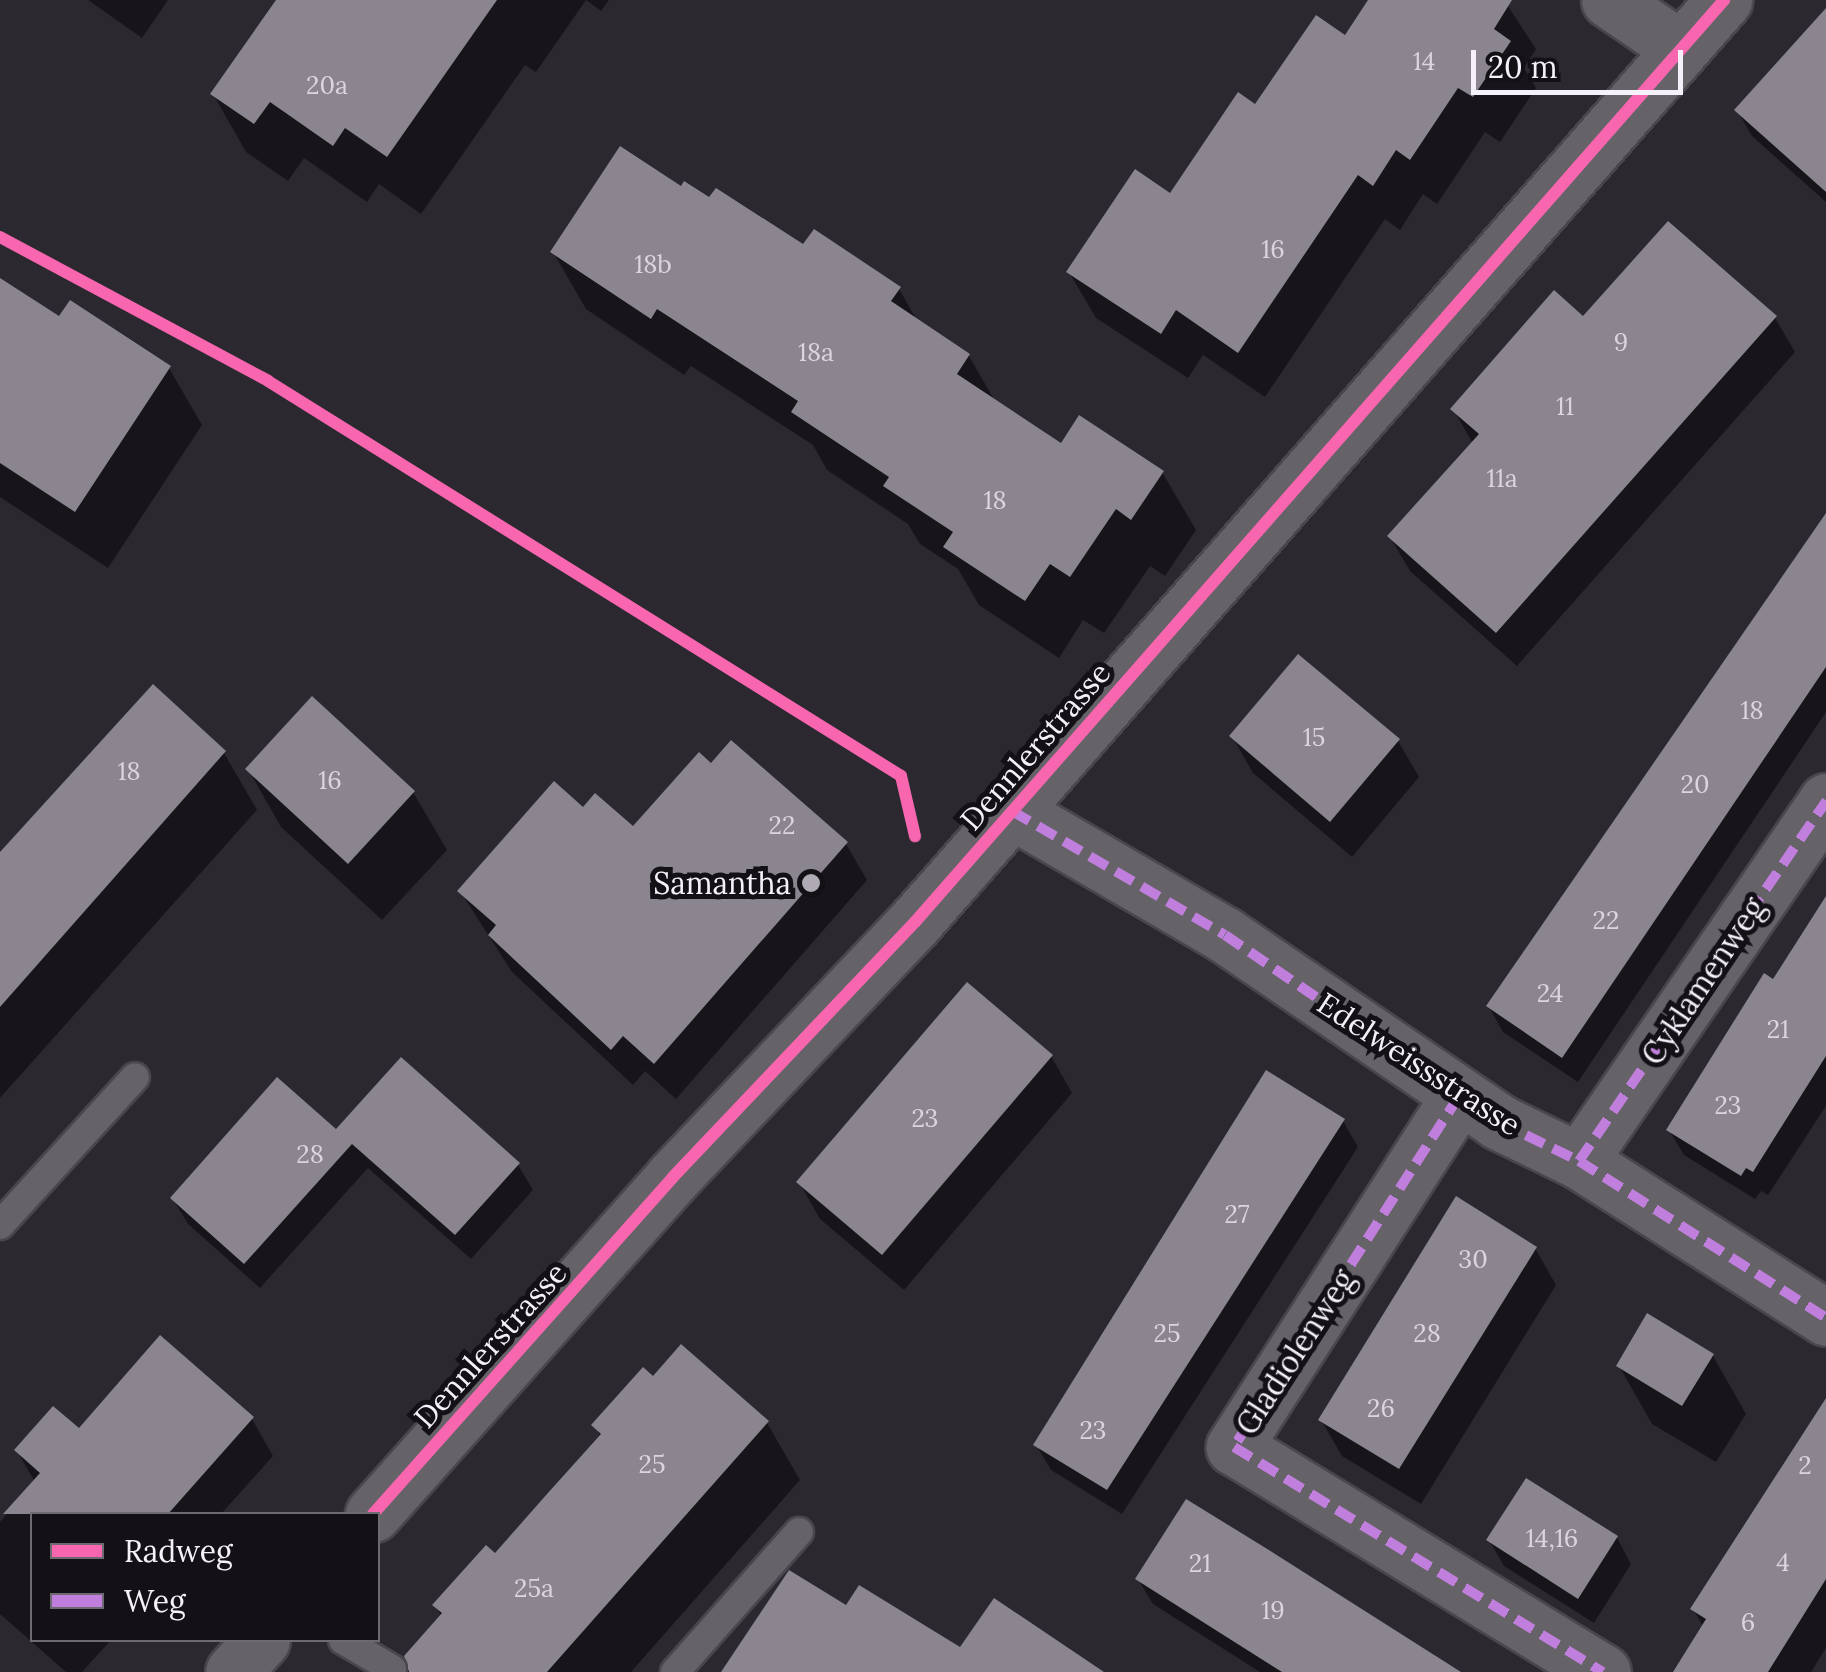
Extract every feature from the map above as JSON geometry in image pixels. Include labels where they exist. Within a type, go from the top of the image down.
[{"type":"street","points":[[1609,0],[1681,49]]},
{"type":"street","name":"Dennlerstrasse","points":[[374,1512],[1012,811],[1724,0]]},
{"type":"street","name":"Cyklamenweg","points":[[1579,1161],[1826,801]]},
{"type":"street","name":"Edelweissstrasse","points":[[1012,811],[1225,934],[1459,1096],[1579,1161],[1826,1318]]},
{"type":"street","name":"Gladiolenweg","points":[[1459,1096],[1234,1447],[1603,1672]]},
{"type":"street","points":[[233,1672],[260,1642]]},
{"type":"lane","points":[[0,1226],[136,1077]]},
{"type":"lane","points":[[675,1672],[798,1532]]},
{"type":"lane","points":[[346,1642],[392,1670]]},
{"type":"building","points":[[276,0],[497,0],[387,157],[345,128],[333,146],[270,102],[254,124],[210,94]]},
{"type":"building","points":[[1368,0],[1512,0],[1494,29],[1511,41],[1473,97],[1458,88],[1410,160],[1396,150],[1373,186],[1358,175],[1238,353],[1176,310],[1161,334],[1066,272],[1135,169],[1170,193],[1238,92],[1255,104],[1316,15],[1345,35]]},
{"type":"building","points":[[1826,8],[1826,192],[1734,110]]},
{"type":"building","points":[[620,146],[681,186],[684,181],[709,197],[716,188],[803,244],[814,229],[901,287],[891,301],[970,354],[957,374],[1061,443],[1079,415],[1164,471],[1131,520],[1116,509],[1070,577],[1050,564],[1025,601],[943,547],[953,532],[883,486],[889,477],[791,412],[798,401],[657,309],[651,319],[550,252]]},
{"type":"building","points":[[1668,221],[1777,316],[1496,633],[1387,536],[1479,434],[1450,409],[1554,290],[1583,316]]},
{"type":"building","points":[[0,278],[59,316],[70,300],[171,366],[75,512],[0,463]]},
{"type":"building","points":[[1826,513],[1826,667],[1562,1058],[1486,1006]]},
{"type":"building","points":[[1298,654],[1400,739],[1330,822],[1229,736]]},
{"type":"building","points":[[153,684],[226,751],[0,1007],[0,852]]},
{"type":"building","points":[[312,696],[415,791],[348,864],[245,769]]},
{"type":"building","points":[[731,740],[848,842],[654,1064],[623,1036],[611,1050],[488,935],[496,925],[457,891],[554,781],[583,807],[595,793],[633,826],[699,752],[711,763]]},
{"type":"building","points":[[1826,896],[1826,1056],[1753,1172],[1746,1168],[1741,1176],[1666,1130],[1764,973],[1773,979]]},
{"type":"building","points":[[967,982],[1053,1055],[882,1255],[796,1182]]},
{"type":"building","points":[[401,1057],[520,1163],[455,1235],[352,1144],[244,1264],[170,1198],[277,1077],[336,1129]]},
{"type":"building","points":[[1266,1070],[1345,1119],[1107,1490],[1033,1445]]},
{"type":"building","points":[[1456,1196],[1537,1247],[1399,1469],[1318,1420]]},
{"type":"building","points":[[1647,1313],[1714,1354],[1682,1406],[1616,1366]]},
{"type":"building","points":[[160,1335],[254,1417],[170,1512],[3,1514],[40,1473],[14,1450],[53,1406],[79,1428]]},
{"type":"building","points":[[681,1344],[769,1421],[547,1672],[409,1672],[404,1656],[442,1613],[432,1605],[486,1545],[495,1553],[601,1434],[591,1425],[643,1367],[653,1376]]},
{"type":"building","points":[[1826,1398],[1826,1579],[1768,1672],[1673,1672],[1706,1619],[1690,1609]]},
{"type":"building","points":[[1526,1478],[1618,1536],[1578,1599],[1486,1540]]},
{"type":"building","points":[[1186,1499],[1461,1672],[1282,1672],[1135,1579]]},
{"type":"building","points":[[789,1570],[846,1605],[859,1585],[960,1647],[994,1598],[1104,1672],[721,1672]]},
{"type":"marked path","points":[[1579,1161],[1826,801]]},
{"type":"marked path","points":[[1012,811],[1225,935],[1499,1122],[1579,1161],[1826,1318]]},
{"type":"marked path","points":[[1459,1096],[1234,1447],[1603,1672]]},
{"type":"cycle path","points":[[375,1512],[673,1177],[915,922],[1724,0]]},
{"type":"cycle path","points":[[0,237],[268,381],[901,776],[915,836]]},
{"type":"place","name":"Samantha","points":[[811,883]]}]
